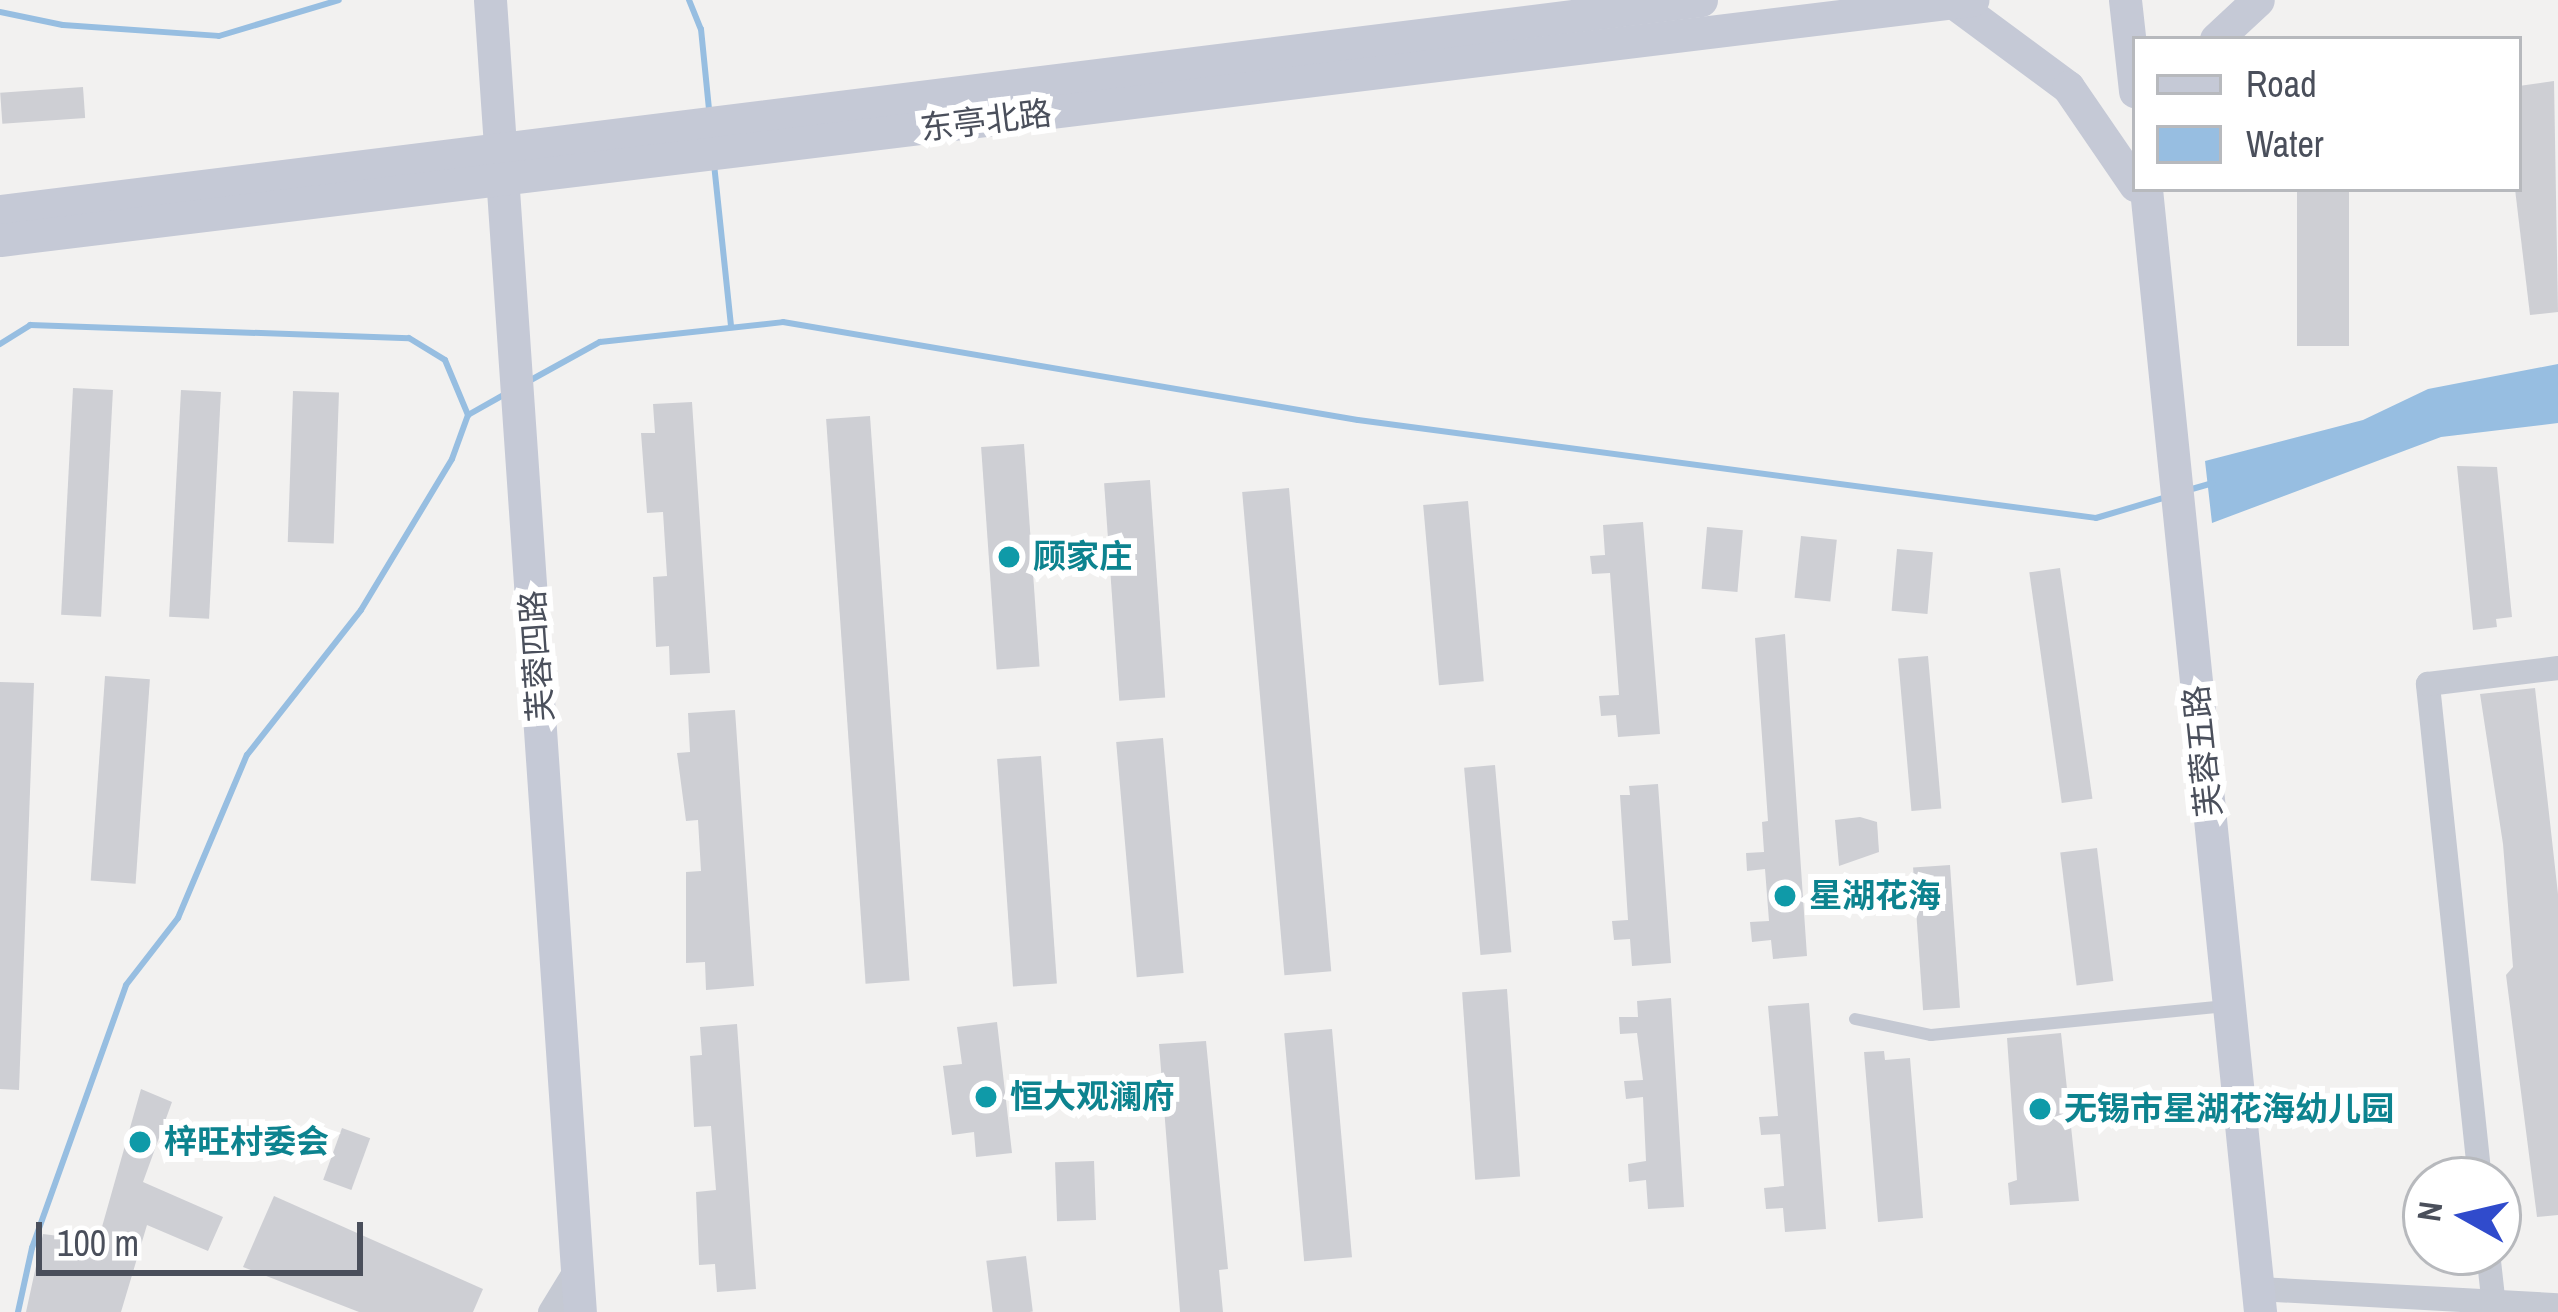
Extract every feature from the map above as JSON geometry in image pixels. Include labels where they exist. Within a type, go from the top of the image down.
[{"type":"main road","name":"芙蓉四路","points":[[490,0],[518,345],[580,1312]]},
{"type":"main road","name":"东亭北路","points":[[740,135],[1701,0]]},
{"type":"main road","points":[[2125,0],[2132,64]]},
{"type":"main road","points":[[2219,36],[2258,0]]},
{"type":"main road","name":"东亭北路","points":[[0,212],[504,163],[1963,1]]},
{"type":"main road","points":[[1963,1],[2068,87],[2132,175]]},
{"type":"main road","name":"东亭北路","points":[[0,240],[504,163]]},
{"type":"main road","name":"芙蓉五路","points":[[2144,192],[2259,1301]]},
{"type":"street","points":[[2477,1156],[2428,683],[2558,668]]},
{"type":"street","points":[[550,1312],[577,1268]]},
{"type":"street","points":[[2490,1276],[2492,1297]]},
{"type":"street","points":[[2259,1301],[2492,1297],[2558,1305]]},
{"type":"lane","points":[[1855,1019],[1931,1034],[2229,1006]]},
{"type":"water","points":[[2558,364],[2558,423],[2441,437],[2212,523],[2205,461],[2363,420],[2428,389]]},
{"type":"building","points":[[2554,81],[2558,312],[2530,315],[2515,192],[2522,192],[2522,86]]},
{"type":"building","points":[[83,87],[85,118],[2,124],[0,93]]},
{"type":"building","points":[[2297,192],[2349,192],[2349,346],[2297,346]]},
{"type":"building","points":[[73,388],[113,390],[101,617],[61,615]]},
{"type":"building","points":[[181,390],[221,392],[209,619],[169,617]]},
{"type":"building","points":[[293,391],[339,393],[334,544],[288,542]]},
{"type":"building","points":[[692,402],[710,673],[670,675],[669,646],[656,647],[655,624],[653,577],[667,576],[663,512],[647,513],[641,433],[655,433],[653,404]]},
{"type":"building","points":[[870,416],[909,981],[866,984],[826,419]]},
{"type":"building","name":"顾家庄","points":[[1024,444],[1040,666],[997,669],[981,447]]},
{"type":"building","points":[[2457,466],[2497,467],[2512,617],[2496,619],[2497,627],[2473,630]]},
{"type":"building","points":[[1150,480],[1165,697],[1119,701],[1104,483]]},
{"type":"building","points":[[1289,488],[1331,971],[1284,975],[1242,492]]},
{"type":"building","points":[[1468,501],[1484,681],[1439,685],[1423,505]]},
{"type":"building","points":[[1643,522],[1660,734],[1618,737],[1616,715],[1601,716],[1599,696],[1619,695],[1610,573],[1592,574],[1590,556],[1605,555],[1603,525]]},
{"type":"building","points":[[1707,527],[1743,530],[1737,592],[1702,589]]},
{"type":"building","points":[[1801,536],[1837,540],[1830,601],[1795,598]]},
{"type":"building","points":[[1897,549],[1933,552],[1927,614],[1892,611]]},
{"type":"building","points":[[2060,568],[2092,799],[2062,803],[2029,572]]},
{"type":"building","points":[[1785,634],[1807,956],[1773,959],[1771,940],[1752,942],[1750,922],[1769,921],[1765,869],[1747,871],[1746,853],[1764,852],[1762,822],[1768,821],[1755,638]]},
{"type":"building","points":[[1928,656],[1941,808],[1911,811],[1898,659]]},
{"type":"building","points":[[105,676],[150,679],[136,884],[91,881]]},
{"type":"building","points":[[0,682],[34,683],[19,1090],[0,1089]]},
{"type":"building","points":[[2535,688],[2558,894],[2558,1215],[2537,1217],[2506,975],[2513,967],[2503,844],[2480,694]]},
{"type":"building","points":[[735,710],[754,986],[706,990],[705,962],[686,963],[686,872],[701,871],[698,820],[686,821],[677,753],[690,752],[688,713]]},
{"type":"building","points":[[1163,738],[1184,973],[1137,977],[1116,742]]},
{"type":"building","points":[[1041,756],[1057,983],[1013,987],[997,759]]},
{"type":"building","points":[[1495,765],[1511,952],[1481,955],[1464,768]]},
{"type":"building","points":[[1658,784],[1671,963],[1632,966],[1630,939],[1614,940],[1612,921],[1628,920],[1620,795],[1630,795],[1629,786]]},
{"type":"building","points":[[1860,817],[1877,822],[1879,852],[1839,866],[1835,820]]},
{"type":"building","points":[[2097,848],[2113,981],[2077,986],[2060,853]]},
{"type":"building","points":[[1950,865],[1960,1008],[1923,1010],[1913,868]]},
{"type":"building","points":[[1507,989],[1520,1177],[1475,1180],[1462,992]]},
{"type":"building","points":[[1671,998],[1684,1207],[1648,1209],[1646,1180],[1629,1182],[1628,1164],[1646,1161],[1643,1097],[1626,1099],[1624,1081],[1643,1080],[1637,1033],[1620,1034],[1619,1017],[1638,1017],[1637,1001]]},
{"type":"building","points":[[1809,1003],[1826,1229],[1785,1232],[1783,1208],[1766,1209],[1764,1188],[1784,1186],[1780,1134],[1761,1135],[1759,1117],[1778,1116],[1768,1006]]},
{"type":"building","name":"恒大观澜府","points":[[997,1022],[1012,1153],[976,1157],[974,1132],[952,1135],[943,1066],[962,1064],[957,1027]]},
{"type":"building","points":[[737,1024],[756,1289],[717,1292],[715,1264],[699,1265],[696,1192],[716,1190],[711,1126],[694,1127],[690,1056],[702,1055],[700,1027]]},
{"type":"building","points":[[1332,1029],[1352,1257],[1304,1261],[1284,1033]]},
{"type":"building","name":"无锡市星湖花海幼儿园","points":[[2061,1033],[2079,1201],[2010,1205],[2008,1183],[2017,1180],[2007,1038]]},
{"type":"building","points":[[1206,1041],[1228,1269],[1219,1270],[1223,1312],[1180,1312],[1159,1044]]},
{"type":"building","points":[[1884,1051],[1885,1060],[1910,1058],[1923,1218],[1878,1222],[1864,1052]]},
{"type":"building","points":[[141,1089],[172,1102],[143,1182],[223,1217],[208,1251],[147,1225],[121,1312],[26,1312],[43,1234],[98,1241]]},
{"type":"building","points":[[342,1128],[370,1138],[351,1190],[323,1180]]},
{"type":"building","points":[[1094,1161],[1096,1220],[1057,1221],[1055,1162]]},
{"type":"building","points":[[274,1196],[483,1289],[473,1312],[359,1312],[243,1267]]},
{"type":"building","points":[[1026,1256],[1033,1312],[993,1312],[986,1261]]},
{"type":"waterway","points":[[0,12],[63,25],[219,36],[339,0]]},
{"type":"waterway","points":[[689,0],[701,29],[709,109]]},
{"type":"waterway","points":[[714,164],[731,327]]},
{"type":"waterway","points":[[529,381],[600,342],[783,322],[1358,420],[2096,518],[2167,497]]},
{"type":"waterway","points":[[0,344],[30,325],[409,338],[445,360],[468,415],[507,393]]},
{"type":"waterway","points":[[18,1312],[32,1248],[126,985],[178,918],[247,755],[361,610],[452,459],[468,415]]},
{"type":"waterway","points":[[2185,491],[2213,483]]},
{"type":"place","name":"顾家庄","points":[[1009,557]]},
{"type":"place","name":"星湖花海","points":[[1785,896]]},
{"type":"place","name":"恒大观澜府","points":[[986,1097]]},
{"type":"place","name":"无锡市星湖花海幼儿园","points":[[2040,1109]]},
{"type":"place","name":"梓旺村委会","points":[[140,1142]]}]
